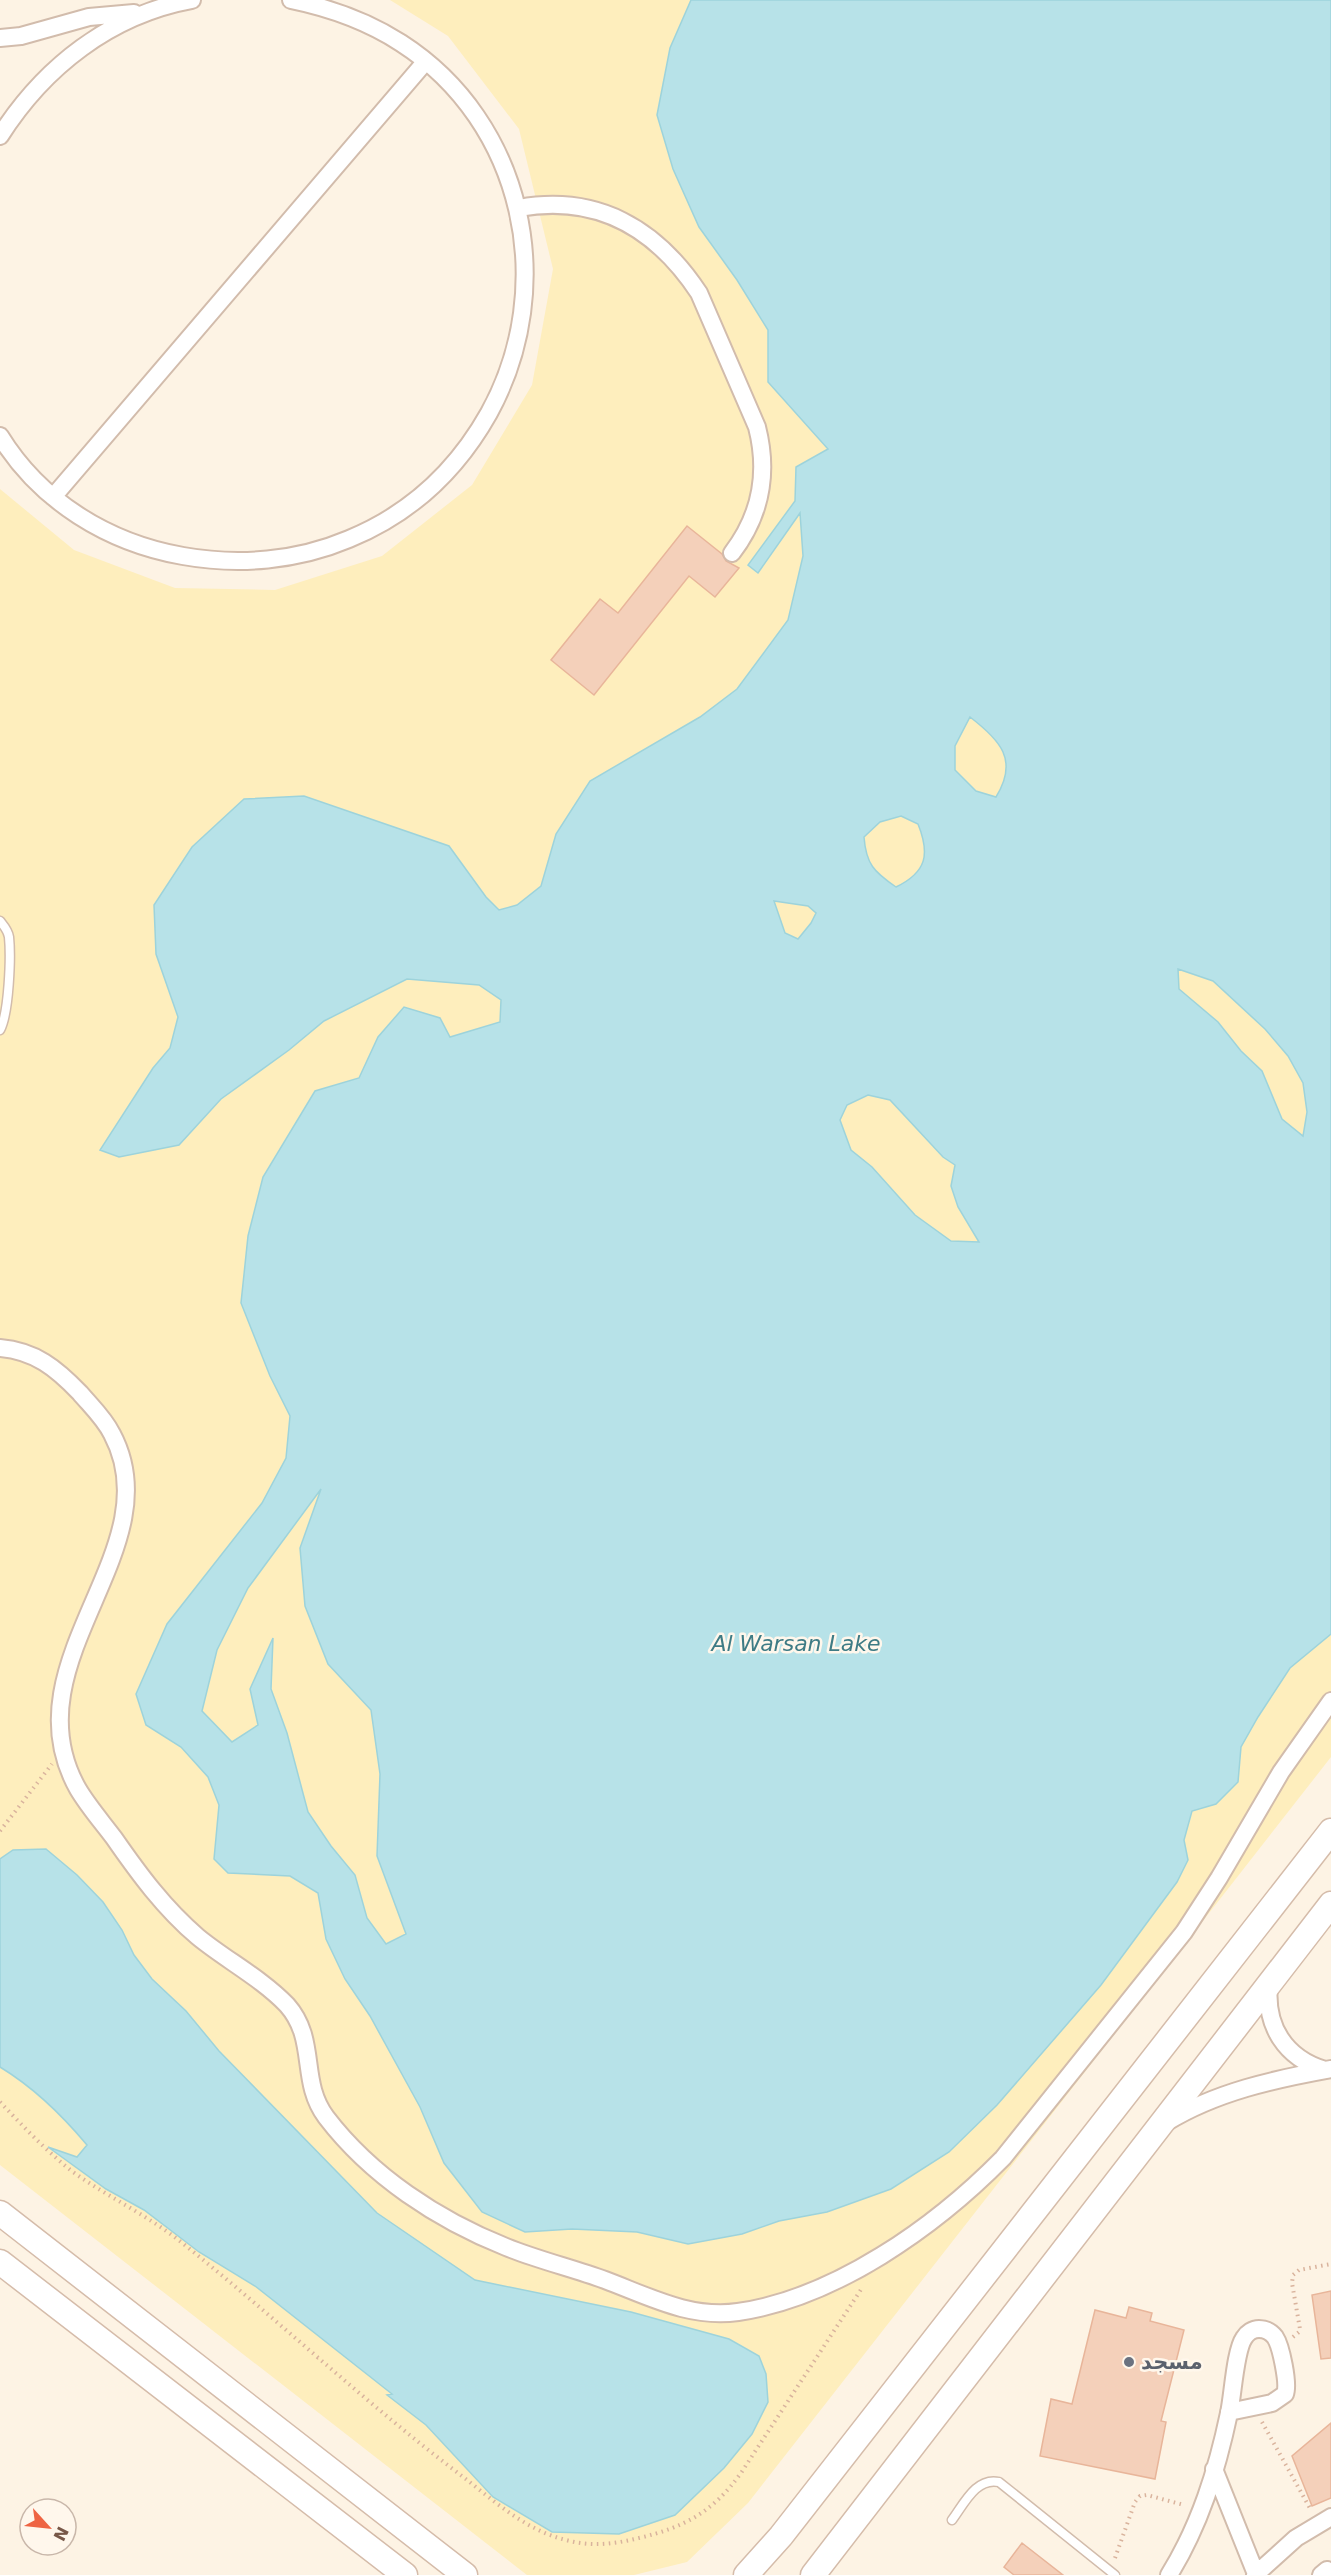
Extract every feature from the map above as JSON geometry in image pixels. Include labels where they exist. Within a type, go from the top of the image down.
[{"type":"street","points":[[0,38],[21,36],[89,17],[145,12],[192,0]]},
{"type":"street","points":[[0,436],[20,464],[53,497],[88,522],[126,540],[167,553],[214,560],[240,561],[293,556],[342,542],[384,522],[422,496],[456,462],[484,422],[502,385],[517,337],[524,291],[524,250],[519,208],[489,137],[461,96],[426,61],[402,43],[358,20],[321,7],[291,0]]},
{"type":"street","points":[[0,136],[27,98],[66,60],[106,31],[145,12]]},
{"type":"street","points":[[53,497],[426,61]]},
{"type":"street","points":[[519,208],[559,204],[598,211],[616,218],[636,229],[663,249],[686,274],[699,293],[757,427],[761,446],[763,484],[759,503],[748,530],[732,553]]},
{"type":"street","points":[[0,1347],[19,1350],[39,1357],[62,1374],[111,1430],[118,1446],[124,1473],[126,1499],[119,1534],[63,1683],[60,1727],[63,1749],[79,1790],[158,1899],[199,1937],[255,1978],[294,2014],[305,2037],[308,2049],[309,2078],[318,2105],[348,2142],[393,2183],[452,2222],[509,2248],[602,2279],[664,2303],[698,2312],[718,2313],[737,2312],[789,2298],[857,2269],[921,2229],[985,2176],[1010,2149],[1203,1906],[1281,1772],[1331,1701]]},
{"type":"street","points":[[746,2575],[788,2527],[1331,1830]]},
{"type":"street","points":[[813,2575],[1331,1904]]},
{"type":"street","points":[[1269,1985],[1269,2013],[1280,2039],[1300,2059],[1328,2070]]},
{"type":"street","points":[[1159,2127],[1225,2094],[1328,2070]]},
{"type":"street","points":[[0,2213],[465,2575]]},
{"type":"street","points":[[0,2262],[405,2575]]},
{"type":"street","points":[[1169,2575],[1189,2540],[1202,2510],[1229,2412],[1244,2338],[1248,2333],[1260,2329],[1267,2330],[1276,2339],[1287,2389],[1277,2402],[1229,2412]]},
{"type":"street","points":[[1214,2469],[1255,2574],[1275,2555],[1325,2520]]},
{"type":"lane","points":[[0,921],[6,929],[9,945],[6,1013],[0,1030]]},
{"type":"lane","points":[[952,2520],[979,2485],[992,2481],[999,2482],[1113,2573]]},
{"type":"path","points":[[0,1831],[63,1749]]},
{"type":"path","points":[[0,2102],[52,2155],[97,2188],[180,2241],[279,2322],[422,2445],[517,2518],[550,2536],[568,2541],[605,2544],[661,2533],[688,2522],[709,2509],[732,2486],[741,2473],[865,2282]]},
{"type":"path","points":[[1276,2339],[1292,2337],[1299,2332],[1293,2275],[1299,2270],[1331,2264]]},
{"type":"path","points":[[1253,2407],[1325,2520]]},
{"type":"path","points":[[1113,2573],[1135,2502],[1140,2496],[1147,2495],[1202,2510]]},
{"type":"sand","name":"Al Warsan Lake","points":[[390,0],[1331,0],[1331,1757],[748,2503],[687,2562],[634,2575],[527,2575],[0,2165],[0,489],[74,550],[175,588],[275,590],[382,556],[472,485],[532,385],[553,269],[519,129],[448,36]]},
{"type":"water","name":"Al Warsan Lake","points":[[691,0],[1331,0],[1331,1634],[1290,1668],[1258,1717],[1241,1747],[1238,1782],[1216,1804],[1192,1811],[1184,1840],[1188,1860],[1177,1882],[1101,1985],[997,2105],[949,2152],[891,2189],[827,2212],[779,2221],[742,2234],[688,2244],[637,2232],[572,2229],[525,2232],[482,2212],[444,2163],[420,2107],[370,2016],[345,1979],[326,1939],[318,1893],[290,1876],[228,1873],[214,1859],[219,1805],[208,1777],[181,1747],[146,1725],[136,1694],[167,1624],[262,1503],[286,1458],[290,1416],[270,1376],[241,1303],[248,1236],[263,1177],[315,1091],[359,1078],[378,1037],[404,1007],[440,1018],[450,1037],[500,1022],[501,1000],[479,985],[407,979],[324,1021],[289,1050],[221,1099],[179,1145],[119,1157],[100,1150],[153,1068],[170,1048],[178,1017],[156,954],[154,905],[192,847],[244,799],[304,796],[449,846],[486,897],[499,910],[517,905],[541,886],[556,834],[590,781],[700,717],[737,689],[788,620],[803,556],[800,513],[758,573],[748,565],[795,501],[796,467],[828,449],[768,382],[768,330],[737,280],[699,227],[673,169],[657,115],[670,48]],"holes":[[[970,717],[990,734],[1003,752],[1006,761],[1003,784],[996,797],[976,791],[955,770],[955,746]],[[901,816],[918,824],[924,844],[923,861],[920,868],[896,887],[882,877],[869,861],[864,837],[880,822]],[[774,901],[808,906],[816,913],[798,939],[785,933]],[[1178,969],[1213,981],[1265,1029],[1288,1056],[1303,1083],[1307,1112],[1303,1136],[1282,1119],[1262,1071],[1241,1051],[1218,1022],[1179,989]],[[868,1095],[890,1100],[943,1157],[955,1165],[951,1186],[958,1207],[979,1242],[951,1241],[915,1215],[872,1167],[851,1150],[840,1120],[847,1105]],[[321,1489],[300,1548],[305,1606],[328,1664],[371,1710],[380,1774],[377,1856],[406,1934],[386,1944],[367,1918],[355,1875],[331,1846],[308,1812],[287,1733],[271,1689],[273,1638],[250,1689],[258,1725],[232,1742],[202,1711],[217,1650],[248,1588]]]},
{"type":"water","points":[[46,1849],[77,1875],[103,1902],[122,1930],[134,1955],[152,1979],[186,2011],[219,2051],[377,2213],[475,2280],[631,2312],[729,2339],[759,2356],[766,2374],[768,2402],[752,2434],[724,2468],[675,2515],[619,2534],[552,2532],[493,2497],[426,2425],[387,2395],[392,2394],[255,2286],[199,2252],[144,2210],[106,2189],[48,2147],[77,2157],[87,2145],[46,2102],[0,2067],[0,1859],[13,1850]]},
{"type":"building","points":[[687,526],[722,554],[726,561],[739,568],[715,597],[689,576],[594,695],[551,660],[600,599],[618,613]]},
{"type":"building","points":[[1331,2291],[1331,2358],[1321,2359],[1312,2295]]},
{"type":"building","points":[[1129,2307],[1152,2313],[1150,2321],[1184,2330],[1161,2421],[1166,2422],[1155,2479],[1040,2456],[1051,2399],[1072,2404],[1095,2310],[1126,2318]]},
{"type":"building","points":[[1331,2423],[1331,2498],[1312,2506],[1292,2456]]},
{"type":"building","points":[[1022,2543],[1063,2575],[1014,2575],[1004,2567]]},
{"type":"place","name":"مسجد","points":[[1129,2362]]}]
